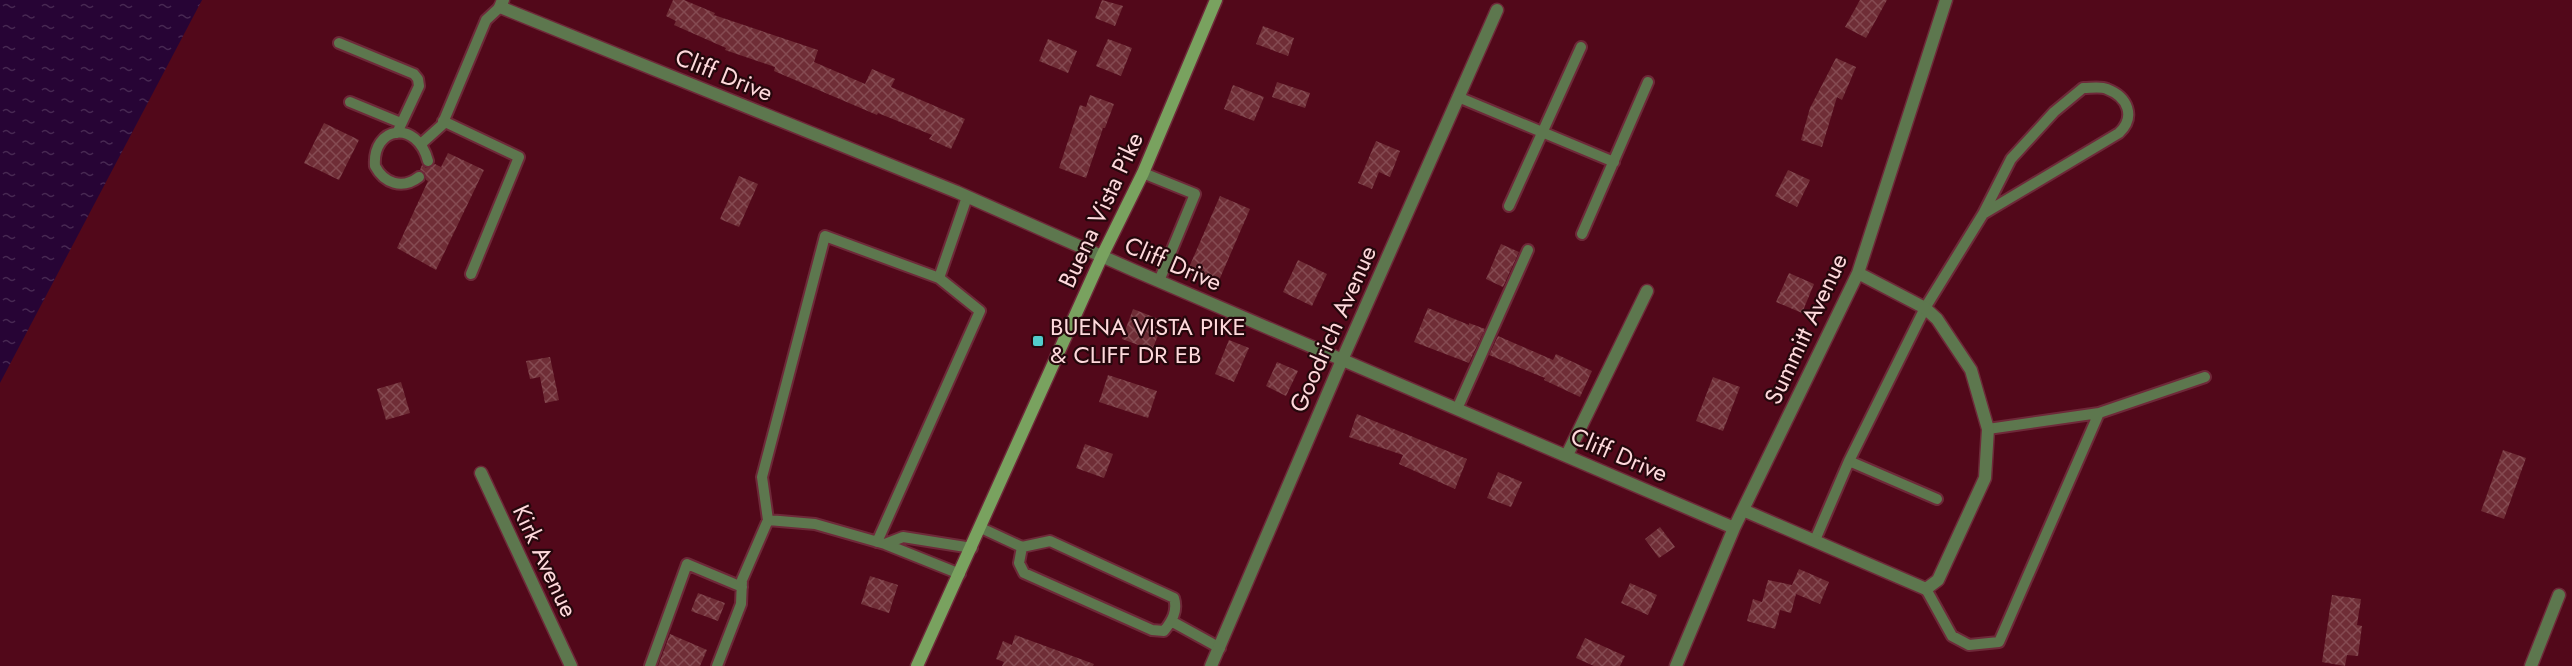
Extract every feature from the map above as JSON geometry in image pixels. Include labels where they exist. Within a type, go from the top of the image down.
[{"type":"main road","name":"Buena Vista Pike","points":[[917,666],[1102,256],[1143,173],[1216,0]]},
{"type":"street","name":"Summitt Avenue","points":[[1676,666],[1734,528],[1858,273],[1946,0]]},
{"type":"street","name":"Cliff Drive","points":[[501,4],[968,197],[1734,528]]},
{"type":"street","name":"Goodrich Avenue","points":[[1212,666],[1342,360],[1497,10]]},
{"type":"street","points":[[1743,510],[1926,588],[1938,580],[1985,478],[1988,429],[1971,370],[1937,319],[1925,308],[1858,273]]},
{"type":"street","points":[[1568,456],[1647,291]]},
{"type":"street","name":"Kirk Avenue","points":[[481,473],[571,666]]},
{"type":"street","points":[[2531,666],[2559,595]]},
{"type":"lane","points":[[422,143],[444,121],[486,20],[501,4]]},
{"type":"lane","points":[[339,43],[414,74],[418,79],[418,86],[399,128],[381,141],[377,148],[375,166],[386,180],[394,184],[412,182],[419,177]]},
{"type":"lane","points":[[1509,206],[1581,47]]},
{"type":"lane","points":[[1582,234],[1648,81]]},
{"type":"lane","points":[[1815,540],[1849,461],[1925,308],[1983,214],[2012,159],[2054,112],[2083,88],[2106,88],[2125,99],[2129,110],[2126,127],[2119,133],[1983,214]]},
{"type":"lane","points":[[1458,97],[1614,162]]},
{"type":"lane","points":[[350,102],[414,136],[422,143],[428,161]]},
{"type":"lane","points":[[444,121],[519,157],[471,273]]},
{"type":"lane","points":[[1143,173],[1195,194],[1159,281]]},
{"type":"lane","points":[[939,278],[968,197]]},
{"type":"lane","points":[[717,666],[741,604],[742,580],[768,520],[762,477],[825,236],[939,278],[980,311],[881,543]]},
{"type":"lane","points":[[1457,409],[1528,250]]},
{"type":"lane","points":[[1988,429],[2100,413],[2205,377]]},
{"type":"lane","points":[[1926,588],[1952,636],[1969,645],[1999,642],[2100,413]]},
{"type":"lane","points":[[1849,461],[1937,499]]},
{"type":"lane","points":[[768,520],[815,524],[881,543],[960,574]]},
{"type":"lane","points":[[981,528],[1022,547],[1050,541],[1174,598],[1176,606],[1171,621],[1164,631],[1152,630],[1024,573],[1019,563],[1022,547]]},
{"type":"lane","points":[[881,543],[903,537],[972,548]]},
{"type":"lane","points":[[650,666],[687,564],[742,587]]},
{"type":"lane","points":[[1171,621],[1220,648]]},
{"type":"water","points":[[0,0],[202,0],[0,383]]},
{"type":"building","points":[[673,0],[684,0],[715,13],[714,15],[818,50],[814,62],[865,84],[872,69],[895,79],[891,87],[965,119],[951,149],[929,139],[932,135],[878,113],[877,115],[774,71],[775,67],[725,50],[726,48],[674,25],[676,21],[666,16]]},
{"type":"building","points":[[1102,0],[1123,6],[1115,26],[1095,18]]},
{"type":"building","points":[[1860,0],[1887,0],[1866,38],[1845,27]]},
{"type":"building","points":[[1263,26],[1294,38],[1288,56],[1256,44]]},
{"type":"building","points":[[1048,39],[1077,51],[1068,73],[1039,61]]},
{"type":"building","points":[[1108,39],[1132,48],[1121,76],[1096,66]]},
{"type":"building","points":[[1836,58],[1856,67],[1842,100],[1837,97],[1822,147],[1801,140],[1810,108]]},
{"type":"building","points":[[1277,82],[1310,93],[1305,108],[1272,97]]},
{"type":"building","points":[[1233,85],[1264,97],[1254,121],[1224,109]]},
{"type":"building","points":[[1090,95],[1114,104],[1086,178],[1059,168],[1080,105],[1086,107]]},
{"type":"building","points":[[324,123],[359,140],[339,180],[304,163]]},
{"type":"building","points":[[1376,141],[1400,151],[1390,177],[1379,172],[1372,189],[1358,183]]},
{"type":"building","points":[[448,153],[484,170],[436,270],[397,248],[428,181],[425,173],[420,170],[422,165],[426,168],[435,164],[441,167]]},
{"type":"building","points":[[1788,170],[1810,180],[1797,207],[1775,196]]},
{"type":"building","points":[[739,176],[758,184],[739,227],[720,219]]},
{"type":"building","points":[[1220,196],[1250,209],[1217,285],[1187,272]]},
{"type":"building","points":[[1501,244],[1519,252],[1503,287],[1486,279]]},
{"type":"building","points":[[1298,260],[1327,274],[1312,306],[1283,292]]},
{"type":"building","points":[[1789,273],[1814,284],[1802,313],[1776,302]]},
{"type":"building","points":[[1428,308],[1485,329],[1469,363],[1414,342]]},
{"type":"building","points":[[1133,309],[1164,321],[1152,350],[1122,339]]},
{"type":"building","points":[[1498,336],[1553,360],[1556,354],[1592,371],[1580,397],[1544,380],[1545,378],[1489,355]]},
{"type":"building","points":[[1229,340],[1249,348],[1234,382],[1215,374]]},
{"type":"building","points":[[550,357],[559,400],[545,403],[540,377],[530,379],[526,361]]},
{"type":"building","points":[[1277,362],[1298,371],[1286,396],[1266,386]]},
{"type":"building","points":[[1108,375],[1157,391],[1148,418],[1099,402]]},
{"type":"building","points":[[1713,377],[1740,387],[1723,431],[1696,421]]},
{"type":"building","points":[[401,382],[410,413],[386,420],[377,389]]},
{"type":"building","points":[[1357,414],[1467,459],[1455,489],[1399,464],[1403,455],[1349,437]]},
{"type":"building","points":[[1085,444],[1113,454],[1104,478],[1076,468]]},
{"type":"building","points":[[2503,450],[2526,458],[2504,519],[2481,511]]},
{"type":"building","points":[[1498,472],[1522,482],[1511,507],[1487,498]]},
{"type":"building","points":[[1660,527],[1675,547],[1659,558],[1645,539]]},
{"type":"building","points":[[1799,569],[1829,582],[1820,604],[1796,594],[1791,613],[1780,610],[1775,629],[1747,621],[1753,599],[1762,602],[1768,580],[1792,585]]},
{"type":"building","points":[[870,576],[898,585],[889,613],[861,604]]},
{"type":"building","points":[[1630,583],[1657,595],[1648,615],[1621,603]]},
{"type":"building","points":[[698,593],[725,603],[718,621],[691,611]]},
{"type":"building","points":[[2332,595],[2361,599],[2357,625],[2362,626],[2358,656],[2347,655],[2345,666],[2322,662]]},
{"type":"building","points":[[670,634],[707,650],[700,666],[658,666]]},
{"type":"building","points":[[1015,635],[1094,664],[1093,666],[1002,666],[1004,662],[996,659],[1003,641],[1012,645]]},
{"type":"building","points":[[1585,638],[1625,656],[1620,666],[1594,666],[1576,658]]},
{"type":"place","name":"BUENA VISTA PIKE & CLIFF DR EB","points":[[1038,341]]}]
